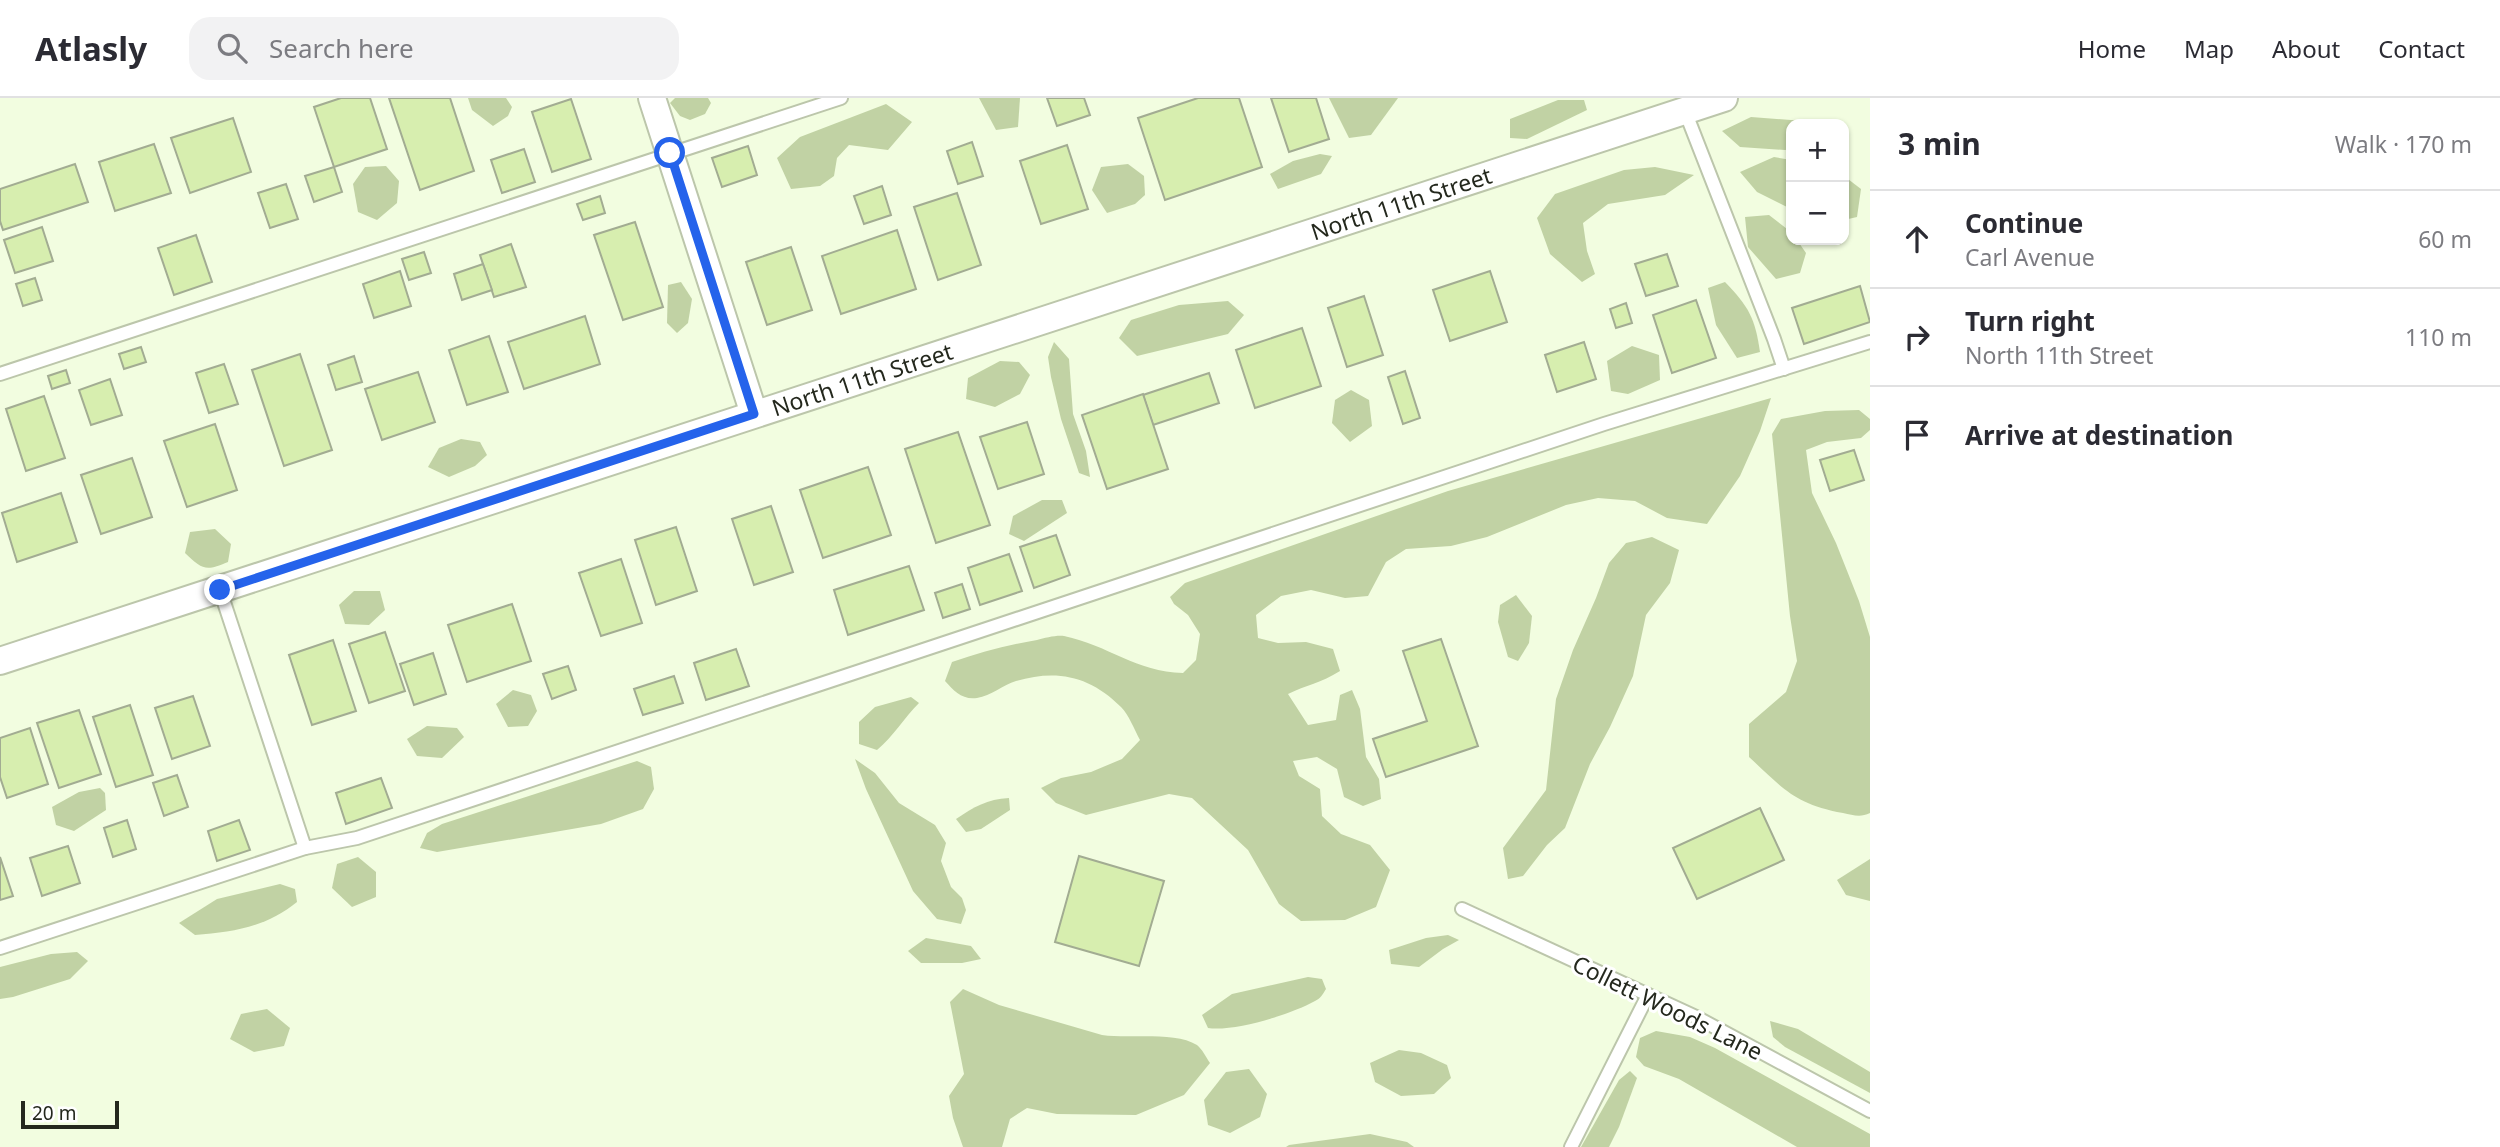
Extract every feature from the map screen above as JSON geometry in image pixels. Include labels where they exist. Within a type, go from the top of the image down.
[{"type":"street","points":[[652,98],[754,414]]},
{"type":"street","name":"North 11th Street","points":[[0,660],[754,414],[1683,104],[1724,98]]},
{"type":"lane","points":[[0,374],[841,98]]},
{"type":"lane","points":[[1683,104],[1784,369]]},
{"type":"lane","points":[[0,948],[306,848],[357,838],[1591,428],[1870,342]]},
{"type":"lane","points":[[220,590],[306,848]]},
{"type":"lane","name":"Collett Woods Lane","points":[[1462,909],[1696,1017],[1870,1111]]},
{"type":"lane","points":[[1572,1147],[1648,995]]},
{"type":"green space","points":[[468,98],[506,98],[512,107],[508,116],[493,126],[472,110]]},
{"type":"green space","points":[[675,98],[708,98],[711,103],[705,114],[690,120],[680,116],[670,103]]},
{"type":"green space","points":[[979,98],[1020,98],[1018,127],[996,130]]},
{"type":"green space","points":[[1329,98],[1398,98],[1371,135],[1349,138]]},
{"type":"green space","points":[[1558,100],[1584,100],[1587,110],[1527,139],[1510,138],[1510,119]]},
{"type":"green space","points":[[886,104],[912,122],[888,150],[849,145],[837,158],[834,176],[820,186],[791,189],[777,158],[800,137]]},
{"type":"green space","points":[[1751,117],[1786,120],[1786,150],[1740,147],[1722,131]]},
{"type":"green space","points":[[1320,154],[1332,156],[1321,174],[1278,189],[1270,174],[1293,161]]},
{"type":"green space","points":[[1774,157],[1786,159],[1786,206],[1757,192],[1740,172]]},
{"type":"green space","points":[[1128,164],[1144,176],[1145,195],[1135,204],[1107,213],[1092,190],[1101,167]]},
{"type":"green space","points":[[386,166],[399,181],[397,203],[377,220],[358,212],[353,184],[365,167]]},
{"type":"green space","points":[[1655,167],[1694,175],[1665,195],[1608,204],[1583,223],[1587,251],[1595,274],[1582,282],[1550,254],[1537,218],[1555,194],[1624,170]]},
{"type":"green space","points":[[1849,180],[1861,189],[1857,217],[1849,219]]},
{"type":"green space","points":[[1769,215],[1786,228],[1786,245],[1800,245],[1806,253],[1800,273],[1776,279],[1748,247],[1745,217]]},
{"type":"green space","points":[[681,282],[692,299],[688,323],[677,333],[667,323],[668,285]]},
{"type":"green space","points":[[1725,282],[1750,314],[1760,352],[1737,358],[1716,325],[1708,288]]},
{"type":"green space","points":[[1228,301],[1244,315],[1228,334],[1137,356],[1119,338],[1131,320],[1179,305]]},
{"type":"green space","points":[[1054,342],[1069,359],[1073,414],[1086,451],[1090,477],[1079,473],[1061,419],[1048,357]]},
{"type":"green space","points":[[1632,346],[1659,355],[1660,380],[1628,394],[1611,391],[1607,361]]},
{"type":"green space","points":[[1000,361],[1019,362],[1030,375],[1020,394],[995,407],[966,399],[968,378]]},
{"type":"green space","points":[[1351,390],[1369,400],[1372,426],[1350,442],[1332,423],[1335,400]]},
{"type":"green space","points":[[1771,398],[1740,476],[1707,524],[1667,518],[1635,501],[1598,498],[1566,505],[1487,537],[1451,546],[1406,549],[1386,562],[1368,596],[1345,598],[1311,590],[1281,596],[1256,615],[1258,638],[1278,643],[1306,642],[1333,649],[1340,671],[1288,694],[1308,725],[1336,720],[1340,695],[1352,690],[1360,709],[1366,757],[1379,779],[1381,799],[1363,806],[1344,797],[1337,769],[1317,757],[1293,761],[1299,776],[1320,789],[1322,816],[1341,834],[1370,845],[1390,870],[1376,907],[1345,920],[1301,921],[1279,904],[1248,850],[1192,798],[1169,794],[1086,815],[1056,803],[1041,788],[1061,778],[1091,772],[1122,759],[1140,740],[1124,710],[1097,688],[1072,678],[1031,677],[987,695],[967,698],[945,681],[952,662],[984,652],[1061,636],[1095,645],[1151,668],[1183,673],[1196,660],[1200,634],[1188,615],[1174,604],[1170,597],[1185,583],[1448,491]]},
{"type":"green space","points":[[1859,410],[1870,419],[1870,430],[1861,438],[1827,442],[1806,450],[1812,493],[1836,543],[1870,637],[1870,813],[1860,816],[1826,809],[1801,800],[1749,757],[1749,724],[1786,692],[1797,661],[1772,434],[1781,419],[1825,411]]},
{"type":"green space","points":[[461,439],[480,442],[487,455],[475,466],[449,477],[428,467],[439,448]]},
{"type":"green space","points":[[1042,500],[1062,500],[1067,513],[1024,541],[1009,534],[1013,516]]},
{"type":"green space","points":[[215,529],[231,544],[228,562],[204,567],[185,553],[190,532]]},
{"type":"green space","points":[[1652,537],[1679,550],[1670,583],[1646,615],[1633,676],[1590,764],[1565,828],[1547,845],[1523,876],[1508,879],[1503,848],[1546,790],[1556,699],[1609,563],[1626,543]]},
{"type":"green space","points":[[354,591],[380,591],[385,610],[369,625],[345,624],[339,605]]},
{"type":"green space","points":[[1516,595],[1532,616],[1529,643],[1518,661],[1508,657],[1498,622],[1500,605]]},
{"type":"green space","points":[[513,690],[531,695],[537,711],[528,726],[508,727],[496,704]]},
{"type":"green space","points":[[911,697],[919,703],[883,745],[877,750],[859,744],[859,722],[875,707]]},
{"type":"green space","points":[[427,726],[457,728],[464,737],[442,758],[417,756],[407,739]]},
{"type":"green space","points":[[855,759],[875,773],[899,803],[935,825],[946,843],[941,861],[951,887],[962,898],[966,910],[961,924],[937,919],[913,891]]},
{"type":"green space","points":[[637,761],[651,767],[654,789],[643,809],[601,824],[437,852],[420,848],[427,833],[442,824]]},
{"type":"green space","points":[[100,788],[105,793],[106,810],[74,831],[56,825],[52,807],[79,792]]},
{"type":"green space","points":[[1009,798],[1010,810],[981,829],[966,832],[956,819],[981,804]]},
{"type":"green space","points":[[358,857],[376,872],[376,897],[352,907],[332,888],[337,864]]},
{"type":"green space","points":[[1870,859],[1870,901],[1846,895],[1837,880]]},
{"type":"green space","points":[[280,884],[295,889],[297,902],[261,923],[236,930],[195,935],[179,923],[217,899]]},
{"type":"green space","points":[[1448,935],[1459,940],[1419,967],[1391,964],[1389,950],[1426,938]]},
{"type":"green space","points":[[926,938],[971,946],[981,959],[962,963],[921,963],[908,951]]},
{"type":"green space","points":[[77,952],[88,961],[70,979],[0,999],[0,967],[51,954]]},
{"type":"green space","points":[[1308,977],[1322,979],[1326,989],[1317,1000],[1292,1011],[1247,1025],[1219,1029],[1208,1028],[1202,1015],[1232,994]]},
{"type":"green space","points":[[963,989],[999,1005],[1102,1035],[1164,1037],[1188,1041],[1199,1047],[1210,1063],[1184,1095],[1136,1115],[1057,1114],[1027,1108],[1010,1119],[1002,1147],[963,1147],[949,1096],[964,1074],[950,1002]]},
{"type":"green space","points":[[267,1009],[290,1028],[284,1046],[254,1052],[230,1039],[241,1014]]},
{"type":"green space","points":[[1770,1021],[1798,1029],[1870,1072],[1870,1093],[1785,1047],[1773,1037]]},
{"type":"green space","points":[[1656,1031],[1690,1037],[1715,1048],[1870,1134],[1870,1147],[1797,1147],[1679,1079],[1644,1066],[1636,1057],[1640,1038]]},
{"type":"green space","points":[[1399,1050],[1421,1053],[1447,1065],[1451,1078],[1434,1094],[1401,1096],[1375,1082],[1370,1063]]},
{"type":"green space","points":[[1249,1069],[1267,1094],[1260,1117],[1230,1133],[1208,1125],[1204,1100],[1226,1072]]},
{"type":"green space","points":[[1630,1071],[1637,1078],[1609,1147],[1581,1147],[1619,1080]]},
{"type":"green space","points":[[1370,1134],[1407,1142],[1414,1147],[1286,1147],[1289,1145]]},
{"type":"building","points":[[341,98],[370,98],[387,149],[334,167],[314,107]]},
{"type":"building","points":[[389,98],[450,98],[474,171],[420,190]]},
{"type":"building","points":[[1047,98],[1084,98],[1090,115],[1057,126]]},
{"type":"building","points":[[1198,98],[1239,98],[1262,167],[1165,200],[1138,118]]},
{"type":"building","points":[[1271,98],[1316,98],[1329,139],[1289,152]]},
{"type":"building","points":[[571,99],[591,159],[552,172],[532,112]]},
{"type":"building","points":[[233,118],[251,172],[190,193],[171,138]]},
{"type":"building","points":[[972,142],[983,176],[958,184],[947,151]]},
{"type":"building","points":[[154,144],[171,193],[115,211],[99,162]]},
{"type":"building","points":[[1067,145],[1088,209],[1041,224],[1020,161]]},
{"type":"building","points":[[748,146],[757,175],[722,187],[712,158]]},
{"type":"building","points":[[524,149],[535,182],[502,193],[491,160]]},
{"type":"building","points":[[75,164],[88,202],[3,230],[0,221],[0,189]]},
{"type":"building","points":[[334,167],[342,192],[314,202],[305,176]]},
{"type":"building","points":[[286,184],[298,219],[270,228],[258,193]]},
{"type":"building","points":[[882,186],[891,215],[864,224],[854,196]]},
{"type":"building","points":[[957,193],[981,265],[938,280],[914,207]]},
{"type":"building","points":[[600,196],[605,213],[583,220],[577,204]]},
{"type":"building","points":[[635,222],[663,307],[623,320],[594,235]]},
{"type":"building","points":[[42,227],[53,261],[15,273],[4,240]]},
{"type":"building","points":[[897,230],[916,289],[841,314],[822,256]]},
{"type":"building","points":[[196,235],[212,282],[174,295],[158,248]]},
{"type":"building","points":[[511,244],[526,287],[494,297],[480,255]]},
{"type":"building","points":[[791,247],[812,310],[767,325],[746,262]]},
{"type":"building","points":[[424,252],[431,273],[409,280],[402,259]]},
{"type":"building","points":[[1667,254],[1678,286],[1646,296],[1635,264]]},
{"type":"building","points":[[483,264],[492,290],[462,300],[454,274]]},
{"type":"building","points":[[400,271],[411,306],[374,318],[363,284]]},
{"type":"building","points":[[1490,271],[1507,322],[1450,341],[1433,290]]},
{"type":"building","points":[[35,278],[42,300],[23,306],[16,284]]},
{"type":"building","points":[[1860,286],[1870,322],[1804,344],[1792,308]]},
{"type":"building","points":[[1364,296],[1383,355],[1347,367],[1328,308]]},
{"type":"building","points":[[1696,300],[1716,358],[1672,373],[1653,315]]},
{"type":"building","points":[[1626,303],[1632,323],[1616,328],[1610,309]]},
{"type":"building","points":[[585,316],[600,364],[524,389],[508,342]]},
{"type":"building","points":[[1302,328],[1321,386],[1255,408],[1236,350]]},
{"type":"building","points":[[489,336],[508,392],[467,405],[449,350]]},
{"type":"building","points":[[1584,342],[1596,379],[1557,392],[1545,355]]},
{"type":"building","points":[[141,347],[146,362],[124,369],[119,354]]},
{"type":"building","points":[[300,354],[332,450],[284,466],[252,370]]},
{"type":"building","points":[[354,356],[362,382],[336,390],[328,365]]},
{"type":"building","points":[[224,364],[238,404],[209,413],[196,373]]},
{"type":"building","points":[[66,370],[70,383],[52,389],[48,376]]},
{"type":"building","points":[[1405,371],[1420,418],[1403,424],[1388,377]]},
{"type":"building","points":[[418,372],[435,422],[382,440],[365,389]]},
{"type":"building","points":[[1209,373],[1219,403],[1153,425],[1143,395]]},
{"type":"building","points":[[110,379],[122,415],[91,425],[79,390]]},
{"type":"building","points":[[1143,394],[1168,469],[1107,489],[1082,415]]},
{"type":"building","points":[[44,396],[65,458],[26,471],[6,409]]},
{"type":"building","points":[[1027,422],[1044,474],[998,489],[980,437]]},
{"type":"building","points":[[215,424],[237,490],[187,507],[164,441]]},
{"type":"building","points":[[958,432],[990,525],[936,543],[905,449]]},
{"type":"building","points":[[1854,450],[1864,480],[1830,491],[1820,460]]},
{"type":"building","points":[[132,458],[152,517],[101,534],[81,475]]},
{"type":"building","points":[[868,467],[891,535],[823,558],[800,490]]},
{"type":"building","points":[[61,493],[77,542],[17,562],[2,513]]},
{"type":"building","points":[[771,506],[793,572],[754,585],[732,519]]},
{"type":"building","points":[[676,527],[697,591],[656,605],[635,540]]},
{"type":"building","points":[[1056,535],[1070,575],[1034,588],[1020,547]]},
{"type":"building","points":[[1009,554],[1022,591],[980,605],[968,568]]},
{"type":"building","points":[[621,559],[642,623],[601,636],[579,573]]},
{"type":"building","points":[[909,566],[924,610],[848,635],[834,590]]},
{"type":"building","points":[[962,584],[970,609],[943,618],[935,593]]},
{"type":"building","points":[[512,604],[531,661],[467,682],[448,625]]},
{"type":"building","points":[[385,632],[405,691],[369,703],[349,644]]},
{"type":"building","points":[[1441,639],[1478,746],[1386,777],[1373,739],[1427,721],[1403,651]]},
{"type":"building","points":[[333,640],[356,711],[312,725],[289,655]]},
{"type":"building","points":[[736,649],[749,686],[706,700],[694,663]]},
{"type":"building","points":[[433,653],[446,694],[414,705],[400,664]]},
{"type":"building","points":[[568,666],[576,690],[552,699],[543,674]]},
{"type":"building","points":[[674,676],[683,703],[643,715],[634,689]]},
{"type":"building","points":[[193,696],[210,746],[172,759],[155,708]]},
{"type":"building","points":[[130,705],[153,775],[116,787],[93,717]]},
{"type":"building","points":[[79,710],[101,774],[59,788],[37,723]]},
{"type":"building","points":[[30,728],[48,784],[7,798],[0,777],[0,738]]},
{"type":"building","points":[[177,775],[188,807],[164,816],[153,783]]},
{"type":"building","points":[[381,778],[392,808],[346,824],[336,793]]},
{"type":"building","points":[[1760,808],[1784,860],[1697,899],[1673,848]]},
{"type":"building","points":[[127,820],[136,849],[113,857],[104,828]]},
{"type":"building","points":[[239,820],[250,850],[217,861],[208,831]]},
{"type":"building","points":[[68,846],[80,883],[42,896],[30,858]]},
{"type":"building","points":[[1079,856],[1164,881],[1139,966],[1055,942]]},
{"type":"building","points":[[0,857],[13,896],[0,900]]},
{"type":"route","points":[[220,590],[754,414],[670,153]]}]
